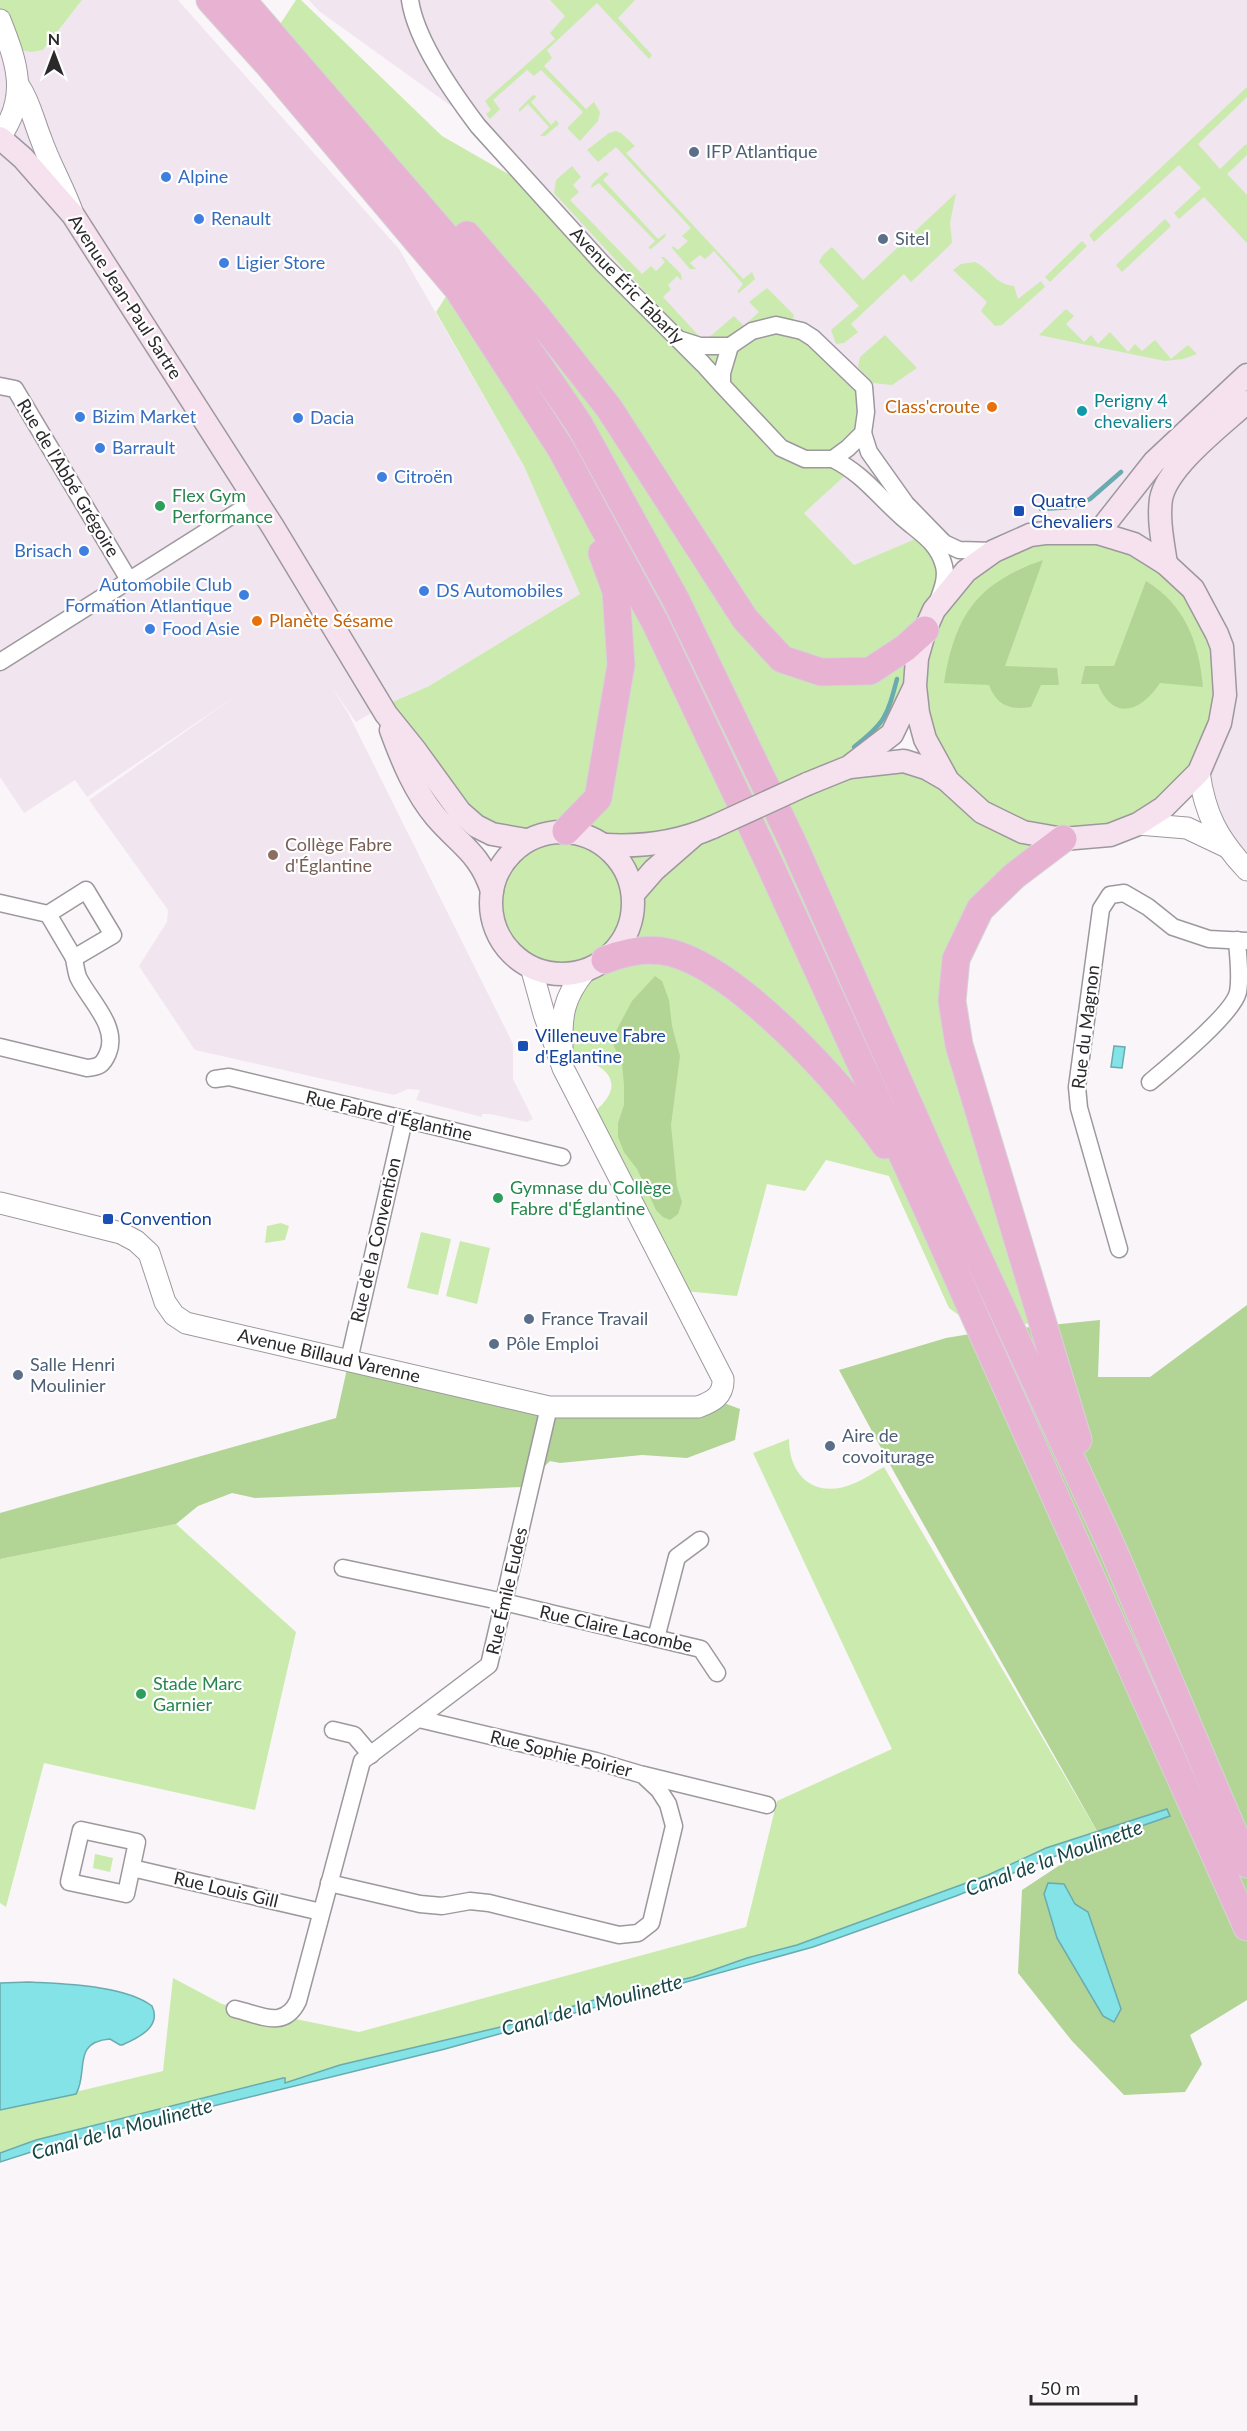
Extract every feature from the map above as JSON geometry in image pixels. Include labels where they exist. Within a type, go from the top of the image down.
[{"type":"highway","points":[[210,0],[267,63],[457,288],[561,449],[656,624],[769,863],[932,1220],[1247,1927]]},
{"type":"highway","points":[[242,0],[468,262],[579,424],[676,600],[793,843],[937,1168],[1112,1547],[1247,1864]]},
{"type":"highway","points":[[273,35],[321,75],[450,215],[536,314],[609,408],[745,619],[782,659],[821,672],[870,671],[904,648],[930,620]]},
{"type":"highway","points":[[561,449],[616,591],[621,665],[598,798],[566,831]]},
{"type":"highway","points":[[1063,839],[1014,876],[980,909],[956,959],[952,1001],[965,1067],[1036,1305],[1112,1547]]},
{"type":"highway","points":[[595,966],[623,952],[660,951],[685,958],[712,972],[756,1005],[790,1036],[852,1100],[895,1159],[932,1220]]},
{"type":"main road","name":"Avenue Jean-Paul Sartre","points":[[0,137],[23,158],[73,215],[273,527],[386,714],[460,812],[476,826],[492,834],[526,840]]},
{"type":"main road","points":[[1098,533],[1154,462],[1247,375]]},
{"type":"main road","points":[[1166,564],[1160,511],[1166,485],[1183,461],[1247,402]]},
{"type":"main road","points":[[849,767],[904,761],[926,768],[948,781],[982,812],[1023,832],[1063,839],[1110,835],[1138,824],[1163,808],[1199,772],[1220,723],[1224,695],[1222,647],[1193,589],[1166,564],[1134,544],[1098,533],[1030,535],[994,551],[966,571],[930,620],[917,658],[915,686],[918,713],[925,739],[948,781]]},
{"type":"main road","points":[[606,846],[645,845],[704,831],[849,767],[892,734],[915,686]]},
{"type":"main road","name":"Avenue Jean-Paul Sartre","points":[[386,714],[401,758],[424,800],[442,823],[474,854],[487,874],[492,891]]},
{"type":"main road","points":[[566,831],[587,835],[606,846],[619,859],[634,893],[634,912],[629,930],[619,947],[595,966],[562,974],[549,973],[531,967],[511,953],[500,938],[491,908],[492,891],[497,872],[509,855],[526,840],[566,831]]},
{"type":"main road","points":[[634,893],[654,870],[704,831]]},
{"type":"street","name":"Avenue Éric Tabarly","points":[[410,0],[413,18],[423,42],[464,108],[602,263],[781,447],[806,459],[833,459]]},
{"type":"street","points":[[0,20],[11,46],[5,62],[25,94],[42,142],[63,186],[73,215]]},
{"type":"street","points":[[0,137],[12,119],[19,86]]},
{"type":"street","points":[[676,338],[700,346],[730,346],[752,331],[776,325],[802,331],[830,353],[864,387],[866,412],[863,433],[868,452],[906,504],[944,543],[959,550],[994,551]]},
{"type":"street","points":[[722,385],[730,346]]},
{"type":"street","name":"Rue de l'Abbé Grégoire","points":[[0,386],[15,389],[129,580]]},
{"type":"street","points":[[863,433],[833,459],[852,469],[904,519],[926,535],[938,550],[944,567],[944,583],[930,620]]},
{"type":"street","points":[[0,662],[255,501]]},
{"type":"street","points":[[1199,772],[1207,813],[1225,846],[1247,870]]},
{"type":"street","points":[[1138,824],[1187,828],[1225,846]]},
{"type":"street","points":[[0,903],[48,914],[86,890],[113,935],[74,958]]},
{"type":"street","name":"Rue du Magnon","points":[[1119,1249],[1079,1108],[1077,1088],[1101,909],[1110,895],[1124,893],[1148,907],[1173,927],[1209,939],[1242,940]]},
{"type":"street","points":[[0,1047],[87,1068],[97,1067],[104,1063],[110,1047],[110,1030],[78,975],[74,958],[48,914]]},
{"type":"street","points":[[1150,1082],[1190,1049],[1223,1014],[1238,994],[1242,940]]},
{"type":"street","points":[[562,1068],[562,1012],[574,985],[595,966]]},
{"type":"street","points":[[531,967],[562,1068]]},
{"type":"street","name":"Avenue Billaud Varenne","points":[[0,1203],[121,1233],[135,1241],[149,1253],[165,1302],[174,1315],[186,1323],[549,1407],[698,1407],[710,1403],[716,1400],[721,1392],[723,1379],[562,1068]]},
{"type":"street","name":"Rue Fabre d'Églantine","points":[[215,1079],[229,1077],[562,1157]]},
{"type":"street","name":"Rue de la Convention","points":[[349,1360],[404,1120]]},
{"type":"street","name":"Rue Émile Eudes","points":[[235,2009],[278,2019],[290,2014],[298,2001],[362,1761],[489,1665],[549,1407]]},
{"type":"street","points":[[656,1638],[677,1557],[700,1540]]},
{"type":"street","name":"Rue Claire Lacombe","points":[[344,1568],[504,1602],[701,1649],[717,1673]]},
{"type":"street","name":"Rue Sophie Poirier","points":[[329,1883],[420,1904],[442,1906],[470,1901],[489,1903],[619,1935],[638,1933],[651,1923],[674,1826],[668,1804],[659,1790],[643,1775],[596,1761],[419,1719]]},
{"type":"street","points":[[333,1730],[354,1736],[371,1755]]},
{"type":"street","points":[[643,1775],[767,1805]]},
{"type":"street","points":[[81,1830],[137,1842],[132,1868],[126,1894],[69,1882],[81,1830]]},
{"type":"street","name":"Rue Louis Gill","points":[[132,1868],[321,1912]]},
{"type":"shaded area","points":[[82,0],[178,0],[399,249],[524,466],[580,594],[429,686],[381,707],[356,722],[331,686],[348,713],[513,1044],[513,1079],[533,1119],[527,1122],[490,1114],[482,1114],[482,1117],[416,1100],[420,1090],[408,1089],[394,1095],[195,1050],[139,966],[167,922],[168,910],[89,800],[237,695],[87,797],[75,780],[24,813],[0,777],[0,12],[43,50]]},
{"type":"shaded area","points":[[309,0],[1247,0],[1247,870],[1199,772],[994,551],[854,565],[804,513],[479,126],[319,11]]},
{"type":"green space","points":[[0,0],[82,0],[43,50],[31,52],[21,50],[0,12]]},
{"type":"green space","points":[[296,0],[301,0],[442,136],[536,190],[676,338],[700,346],[752,331],[802,331],[864,387],[863,433],[833,459],[852,469],[804,513],[854,565],[925,535],[944,583],[994,551],[1098,533],[1166,564],[1216,634],[1220,723],[1163,808],[1063,839],[980,909],[952,1001],[1041,1321],[982,1332],[949,1308],[889,1176],[826,1160],[805,1191],[767,1184],[737,1296],[684,1291],[589,1116],[609,1094],[611,1081],[608,1074],[575,1053],[562,1036],[584,972],[547,972],[526,964],[511,952],[499,937],[493,919],[492,901],[495,882],[503,864],[517,847],[492,834],[381,707],[429,686],[580,594],[524,466],[436,312],[468,262],[273,35]],"holes":[[[917,713],[926,768],[850,766]]]},
{"type":"green space","points":[[550,0],[635,0],[618,18],[652,55],[649,59],[597,3],[547,50],[552,58],[544,66],[586,109],[594,102],[600,112],[598,121],[580,141],[567,128],[583,112],[541,70],[534,76],[527,70],[493,100],[500,109],[490,119],[486,114],[491,110],[485,101],[555,39],[550,33],[565,16]]},
{"type":"green space","points":[[1247,87],[1247,97],[1198,144],[1220,169],[1246,144],[1247,146],[1247,155],[1227,174],[1247,195],[1247,243],[1204,197],[1179,219],[1174,213],[1201,188],[1179,165],[1094,242],[1089,235]]},
{"type":"green space","points":[[533,95],[537,96],[531,102],[551,125],[556,120],[559,124],[545,136],[540,136],[549,127],[528,104],[519,112],[519,109]]},
{"type":"green space","points":[[616,131],[635,146],[626,153],[743,279],[752,272],[755,279],[739,293],[737,292],[743,284],[714,251],[705,259],[700,255],[690,263],[696,269],[690,269],[672,248],[673,246],[678,250],[688,241],[682,236],[691,228],[616,147],[598,162],[587,150],[609,133]]},
{"type":"green space","points":[[572,166],[581,177],[573,185],[579,192],[570,200],[642,274],[651,266],[656,271],[665,262],[661,257],[664,257],[681,274],[682,281],[677,276],[668,285],[671,289],[663,297],[700,337],[707,339],[734,316],[744,326],[759,312],[749,302],[767,288],[794,315],[793,319],[760,321],[732,340],[721,344],[702,343],[686,336],[554,193],[556,180]]},
{"type":"green space","points":[[605,172],[609,174],[603,180],[658,239],[666,233],[665,237],[651,249],[648,248],[655,241],[599,183],[591,188],[592,184]]},
{"type":"green space","points":[[956,193],[950,223],[952,242],[950,245],[911,282],[904,274],[851,324],[858,332],[844,343],[836,344],[831,330],[859,306],[819,262],[823,255],[832,247],[863,280]]},
{"type":"green space","points":[[1165,219],[1171,226],[1122,272],[1116,265]]},
{"type":"green space","points":[[1082,241],[1087,246],[1050,282],[1045,277]]},
{"type":"green space","points":[[975,262],[1002,283],[1014,286],[1018,299],[1041,281],[1045,287],[1002,325],[995,326],[981,311],[987,302],[953,270],[961,264]]},
{"type":"green space","points":[[1066,309],[1074,316],[1066,324],[1084,342],[1091,335],[1098,344],[1110,332],[1128,352],[1135,344],[1142,351],[1155,340],[1171,359],[1188,345],[1197,354],[1183,359],[1165,361],[1039,335]]},
{"type":"green space","points":[[885,335],[917,368],[892,385],[873,383],[858,367],[860,357]]},
{"type":"green space","points":[[1043,560],[1005,666],[1057,668],[1059,685],[1041,685],[1031,707],[1017,708],[1000,702],[989,685],[944,683],[955,638],[973,605],[1001,579]]},
{"type":"green space","points":[[1146,581],[1171,601],[1188,626],[1198,655],[1203,687],[1160,683],[1144,701],[1136,706],[1128,709],[1119,708],[1111,704],[1104,696],[1098,684],[1081,684],[1085,666],[1114,666]]},
{"type":"green space","points":[[655,976],[662,981],[669,1000],[672,1026],[680,1056],[671,1125],[677,1186],[682,1202],[678,1214],[670,1220],[656,1210],[637,1169],[624,1152],[618,1137],[618,1123],[624,1105],[624,1085],[622,1063],[610,1038],[632,1001]]},
{"type":"green space","points":[[281,1223],[289,1226],[285,1240],[265,1243],[267,1226]]},
{"type":"green space","points":[[421,1232],[451,1239],[438,1295],[407,1288]]},
{"type":"green space","points":[[460,1241],[490,1248],[477,1304],[446,1296]]},
{"type":"green space","points":[[1247,1305],[1247,2000],[1190,2035],[1202,2064],[1185,2092],[1124,2095],[1072,2041],[1018,1973],[1022,1890],[1101,1838],[894,1472],[839,1370],[946,1338],[1100,1320],[1098,1377],[1150,1377]]},
{"type":"green space","points":[[349,1360],[549,1407],[716,1400],[740,1409],[735,1440],[687,1458],[642,1455],[560,1463],[550,1461],[523,1487],[255,1498],[232,1493],[198,1506],[176,1524],[0,1559],[0,1513],[336,1418]]},
{"type":"green space","points":[[789,1439],[794,1465],[800,1475],[817,1487],[841,1488],[884,1467],[1101,1838],[766,1959],[50,2145],[0,2161],[0,2110],[163,2071],[173,1978],[222,2004],[359,2032],[746,1927],[777,1801],[892,1749],[753,1453]]},
{"type":"green space","name":"Stade Marc Garnier","points":[[176,1524],[296,1632],[255,1810],[44,1763],[6,1907],[0,1903],[0,1559]]},
{"type":"green space","points":[[95,1854],[113,1858],[110,1872],[93,1868]]},
{"type":"water","points":[[1114,1046],[1125,1047],[1122,1068],[1111,1067]]},
{"type":"water","name":"Canal de la Moulinette","points":[[1167,1809],[1170,1816],[1053,1857],[956,1896],[813,1947],[445,2049],[50,2146],[0,2162],[0,2153],[36,2140],[283,2078],[285,2078],[285,2083],[340,2065],[509,2025],[601,1998],[693,1977],[747,1958],[797,1945],[988,1875],[1046,1848]]},
{"type":"water","points":[[1048,1883],[1064,1884],[1075,1904],[1088,1912],[1121,2009],[1114,2022],[1103,2016],[1057,1938],[1044,1894]]},
{"type":"water","points":[[29,1982],[93,1987],[126,1994],[152,2006],[154,2020],[147,2031],[122,2045],[110,2039],[98,2041],[90,2046],[83,2059],[80,2085],[76,2094],[0,2110],[0,1983]]},
{"type":"waterway","points":[[1041,509],[1073,507],[1090,499],[1121,472]]},
{"type":"waterway","points":[[854,747],[879,725],[887,711],[897,679]]},
{"type":"place","name":"IFP Atlantique","points":[[694,152]]},
{"type":"place","name":"Alpine","points":[[166,177]]},
{"type":"place","name":"Renault","points":[[199,219]]},
{"type":"place","name":"Sitel","points":[[883,239]]},
{"type":"place","name":"Ligier Store","points":[[224,263]]},
{"type":"place","name":"Class'croute","points":[[992,407]]},
{"type":"place","name":"Perigny 4 chevaliers","points":[[1082,411]]},
{"type":"place","name":"Bizim Market","points":[[80,417]]},
{"type":"place","name":"Dacia","points":[[298,418]]},
{"type":"place","name":"Barrault","points":[[100,448]]},
{"type":"place","name":"Citroën","points":[[382,477]]},
{"type":"place","name":"Flex Gym Performance","points":[[160,506]]},
{"type":"place","name":"Quatre Chevaliers","points":[[1019,511]]},
{"type":"place","name":"Brisach","points":[[84,551]]},
{"type":"place","name":"DS Automobiles","points":[[424,591]]},
{"type":"place","name":"Automobile Club Formation Atlantique","points":[[244,595]]},
{"type":"place","name":"Planète Sésame","points":[[257,621]]},
{"type":"place","name":"Food Asie","points":[[150,629]]},
{"type":"place","name":"Collège Fabre d'Églantine","points":[[273,855]]},
{"type":"place","name":"Villeneuve Fabre d'Eglantine","points":[[523,1046]]},
{"type":"place","name":"Gymnase du Collège Fabre d'Églantine","points":[[498,1198]]},
{"type":"place","name":"Convention","points":[[108,1219]]},
{"type":"place","name":"France Travail","points":[[529,1319]]},
{"type":"place","name":"Pôle Emploi","points":[[494,1344]]},
{"type":"place","name":"Salle Henri Moulinier","points":[[18,1375]]},
{"type":"place","name":"Aire de covoiturage","points":[[830,1446]]},
{"type":"place","name":"Stade Marc Garnier","points":[[141,1694]]}]
